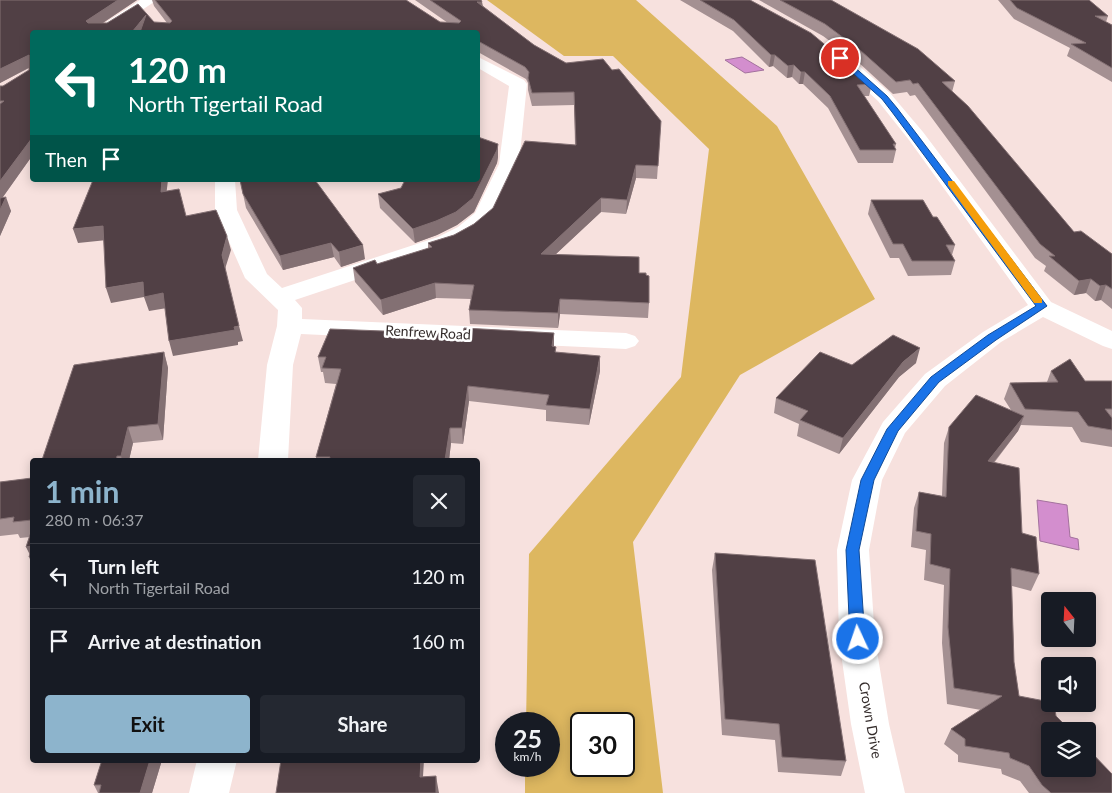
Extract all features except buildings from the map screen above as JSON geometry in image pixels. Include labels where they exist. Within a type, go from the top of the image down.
[{"type":"street","points":[[102,30],[147,3],[154,19]]},
{"type":"street","points":[[830,50],[884,97],[916,136],[1042,306],[1112,341]]},
{"type":"street","points":[[279,297],[446,242],[466,232],[484,216],[509,164],[518,84],[480,63]]},
{"type":"street","points":[[225,182],[226,210],[248,260],[258,278],[290,308],[290,326],[280,364],[273,458]]},
{"type":"street","name":"Crown Drive","points":[[885,793],[870,724],[857,629],[853,550],[867,480],[893,429],[935,380],[992,337],[1042,306]]},
{"type":"street","name":"Renfrew Road","points":[[290,326],[626,341]]},
{"type":"street","points":[[209,793],[216,763]]},
{"type":"shaded area","points":[[487,0],[636,0],[777,126],[875,299],[740,375],[633,542],[663,793],[525,793],[525,777],[560,777],[560,712],[526,712],[529,554],[681,377],[709,149],[613,56],[564,56]]},
{"type":"shaded area","points":[[742,57],[764,70],[745,73],[725,60]]},
{"type":"shaded area","points":[[1037,500],[1067,505],[1070,537],[1078,539],[1079,550],[1040,541]]},
{"type":"slow traffic","points":[[951,183],[1038,301]]},
{"type":"route","points":[[840,58],[884,97],[895,110],[1042,306],[992,337],[935,380],[893,429],[867,480],[853,550],[858,639]]}]
